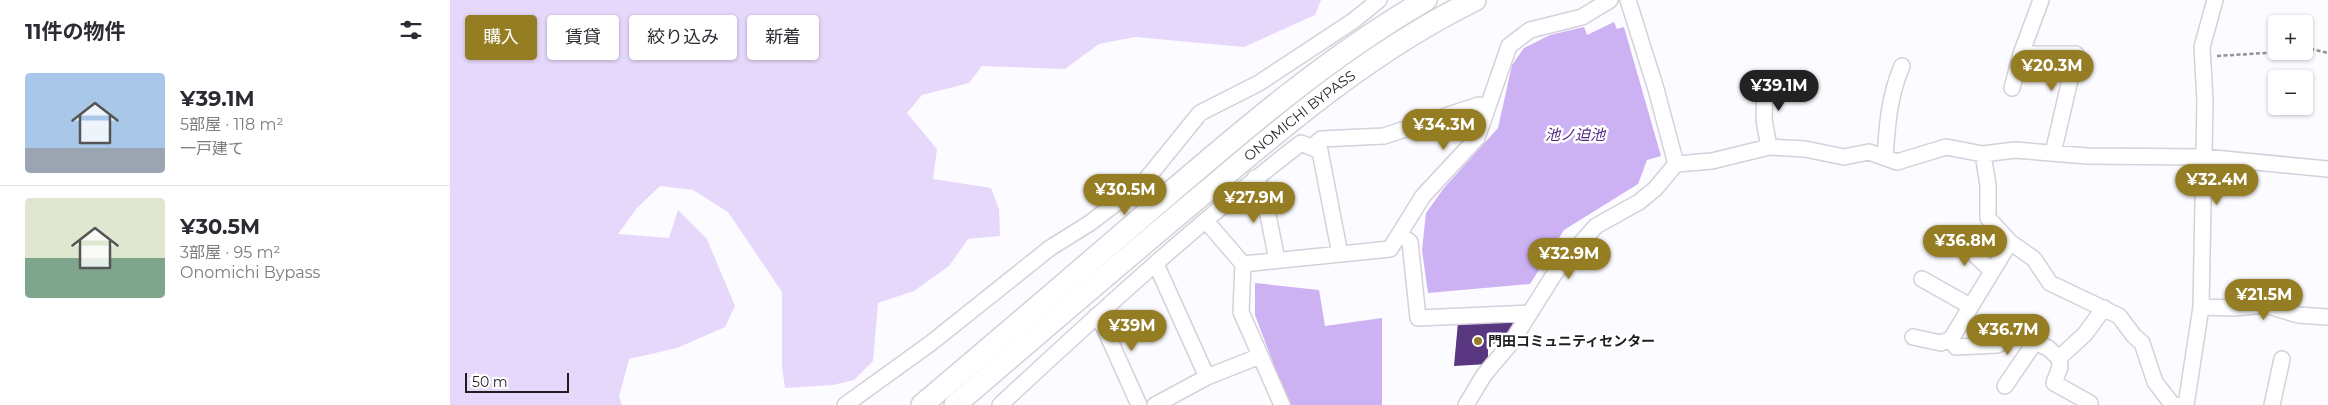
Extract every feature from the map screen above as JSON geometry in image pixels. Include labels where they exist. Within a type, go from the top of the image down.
[{"type":"highway","name":"ONOMICHI BYPASS","points":[[922,405],[1240,132],[1336,57],[1426,0]]},
{"type":"highway","name":"ONOMICHI BYPASS","points":[[955,405],[1255,150],[1350,76],[1399,42],[1475,0]]},
{"type":"highway","points":[[974,405],[1113,269]]},
{"type":"highway","points":[[914,405],[967,367]]},
{"type":"street","points":[[845,405],[931,342],[1050,248],[1090,223],[1144,182],[1200,112],[1259,83],[1353,21],[1379,0]]},
{"type":"street","points":[[1243,264],[1390,249],[1423,196],[1477,138],[1508,46],[1530,30],[1582,17],[1610,0]]},
{"type":"street","points":[[1628,0],[1656,88],[1676,164]]},
{"type":"street","points":[[2012,88],[2041,0]]},
{"type":"street","points":[[2186,405],[2201,307],[2202,47],[2215,0]]},
{"type":"street","points":[[2022,54],[2076,54],[2052,153]]},
{"type":"street","points":[[1885,158],[1888,114],[1896,81],[1902,66]]},
{"type":"street","points":[[1765,79],[1764,120],[1769,147]]},
{"type":"street","points":[[1312,147],[1321,139],[1384,136],[1479,105],[1487,108]]},
{"type":"street","points":[[1000,405],[1096,316],[1255,178],[1301,142],[1320,151],[1340,254]]},
{"type":"street","points":[[1466,405],[1484,375],[1510,343],[1555,273],[1596,226],[1639,202],[1655,189],[1676,164],[1712,161],[1769,147],[1804,149],[1844,157],[1869,152],[1897,162],[1946,147],[1983,154],[2015,150],[2052,153],[2203,157],[2328,169]]},
{"type":"street","points":[[1983,154],[1988,185],[1988,218],[2010,242],[2034,259],[2050,283],[2073,296],[2120,316],[2134,336],[2142,343],[2155,382],[2172,404],[2176,405]]},
{"type":"street","points":[[1255,178],[1263,190],[1277,260]]},
{"type":"street","points":[[1206,221],[1243,264],[1241,312],[1282,405]]},
{"type":"street","points":[[1400,234],[1410,242],[1418,318],[1530,312]]},
{"type":"street","points":[[1959,240],[1992,271]]},
{"type":"street","points":[[1913,337],[1941,343],[1951,339],[2010,242]]},
{"type":"street","points":[[1156,264],[1207,377]]},
{"type":"street","points":[[1922,279],[1970,306]]},
{"type":"street","points":[[2201,307],[2234,308],[2265,305],[2298,315],[2328,317]]},
{"type":"street","points":[[2059,358],[2085,334],[2104,308]]},
{"type":"street","points":[[1096,316],[1104,327],[1138,405]]},
{"type":"street","points":[[1951,339],[1956,346],[1997,345],[2017,334],[2048,348],[2059,358],[2060,367],[2054,383],[2091,404]]},
{"type":"street","points":[[2005,386],[2035,342]]},
{"type":"street","points":[[1155,405],[1207,377],[1260,356]]},
{"type":"street","points":[[2272,405],[2282,359]]},
{"type":"street","points":[[2191,405],[2197,405]]},
{"type":"path","points":[[2313,49],[2328,52]]},
{"type":"path","points":[[2203,57],[2268,53]]},
{"type":"shaded area","points":[[450,0],[1321,0],[1315,15],[1244,47],[1135,37],[1099,44],[1065,69],[982,66],[969,83],[922,95],[907,113],[937,149],[933,179],[991,188],[999,209],[1000,236],[968,239],[949,266],[914,291],[878,303],[873,361],[854,380],[833,385],[785,388],[782,367],[782,292],[728,212],[693,190],[660,186],[637,208],[618,234],[669,238],[678,210],[707,239],[735,306],[725,327],[677,348],[629,359],[619,397],[622,405],[450,405]]},
{"type":"water","name":"池ノ迫池","points":[[1614,22],[1617,29],[1624,27],[1661,156],[1647,160],[1638,184],[1564,230],[1530,284],[1428,293],[1422,250],[1426,213],[1444,188],[1498,128],[1512,65],[1524,48],[1550,35],[1584,27],[1587,35]]},
{"type":"water","points":[[1255,283],[1319,290],[1325,326],[1382,318],[1382,405],[1289,405],[1255,315]]},
{"type":"building","name":"門田コミュニティセンター","points":[[1514,321],[1511,337],[1488,346],[1488,364],[1454,366],[1458,322]]},
{"type":"place","name":"門田コミュニティセンター","points":[[1478,341]]}]
